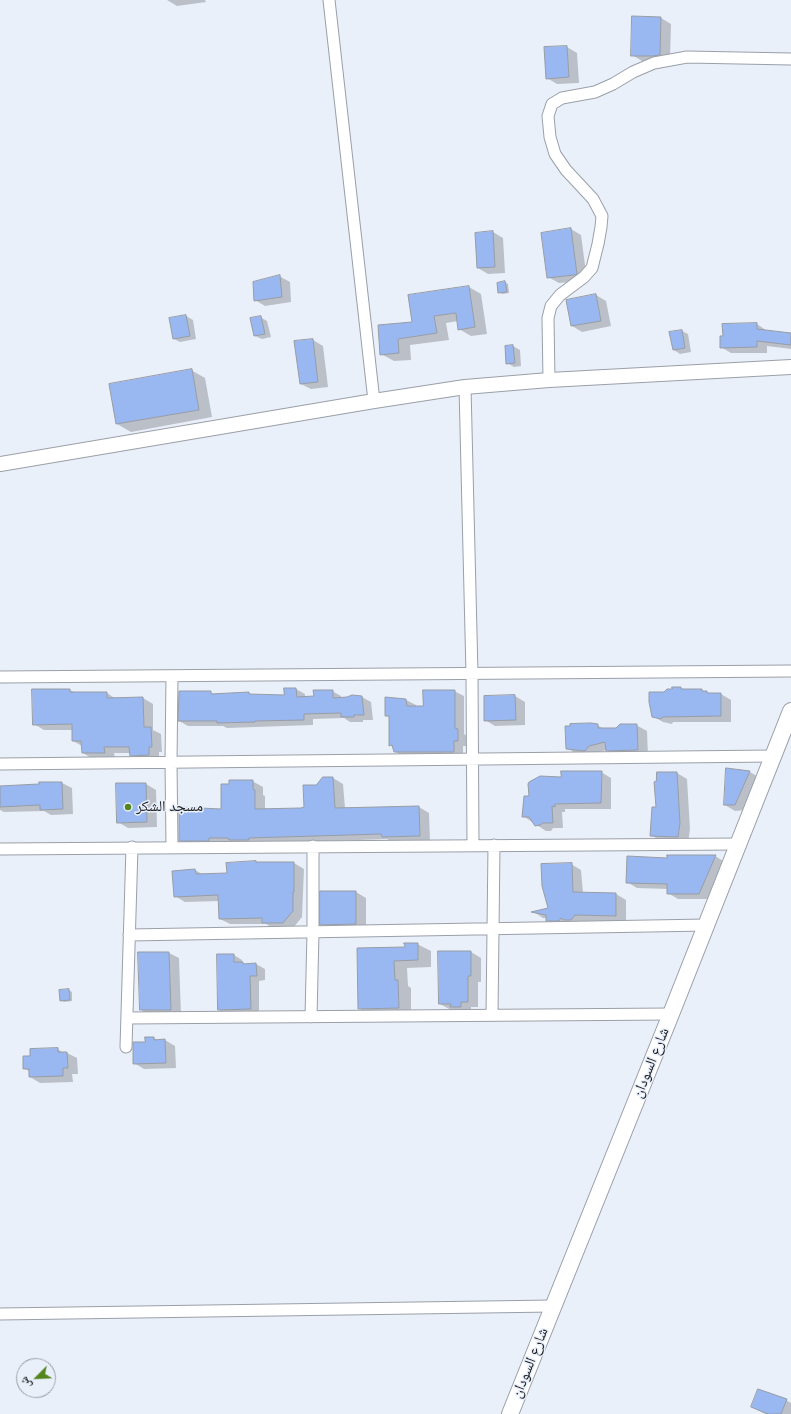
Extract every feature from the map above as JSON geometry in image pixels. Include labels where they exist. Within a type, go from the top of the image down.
[{"type":"main road","name":"شارع السودان","points":[[510,1414],[791,711]]},
{"type":"street","points":[[329,0],[374,401]]},
{"type":"street","points":[[549,380],[548,318],[551,306],[560,295],[584,277],[592,268],[596,257],[602,216],[593,199],[566,170],[556,154],[550,137],[548,116],[552,104],[562,98],[595,92],[640,69],[654,63],[670,59],[687,57],[791,59]]},
{"type":"street","points":[[0,464],[465,387],[549,380],[791,367]]},
{"type":"street","points":[[465,387],[472,674],[473,846]]},
{"type":"street","points":[[0,677],[791,671]]},
{"type":"street","points":[[172,676],[172,847]]},
{"type":"street","points":[[0,764],[773,756]]},
{"type":"street","points":[[0,849],[738,844]]},
{"type":"street","points":[[492,1015],[494,845]]},
{"type":"street","points":[[311,1017],[313,846]]},
{"type":"street","points":[[126,1047],[132,847]]},
{"type":"street","points":[[129,935],[706,924]]},
{"type":"street","points":[[127,1018],[671,1014]]},
{"type":"street","points":[[0,1314],[553,1306]]},
{"type":"building","points":[[632,16],[661,17],[660,55],[631,56]]},
{"type":"building","points":[[567,46],[569,77],[546,79],[544,47]]},
{"type":"building","points":[[571,228],[577,274],[547,278],[541,233]]},
{"type":"building","points":[[493,231],[495,267],[477,268],[475,233]]},
{"type":"building","points":[[280,275],[282,297],[254,301],[253,282]]},
{"type":"building","points":[[505,281],[507,292],[498,293],[497,283]]},
{"type":"building","points":[[469,286],[475,327],[458,330],[456,313],[434,316],[437,333],[398,339],[399,353],[380,355],[378,325],[412,322],[408,295]]},
{"type":"building","points":[[596,294],[601,321],[571,326],[566,300]]},
{"type":"building","points":[[186,315],[190,336],[173,339],[169,318]]},
{"type":"building","points":[[261,316],[265,334],[254,336],[250,318]]},
{"type":"building","points":[[757,323],[757,329],[791,333],[791,345],[757,341],[757,347],[720,348],[720,336],[723,336],[722,324]]},
{"type":"building","points":[[682,330],[685,348],[673,350],[669,332]]},
{"type":"building","points":[[313,339],[318,382],[300,384],[294,341]]},
{"type":"building","points":[[513,345],[515,363],[506,364],[505,346]]},
{"type":"building","points":[[192,369],[199,410],[116,424],[109,384]]},
{"type":"building","points":[[672,687],[681,687],[681,689],[702,689],[702,691],[707,691],[707,693],[721,693],[721,716],[663,717],[661,719],[652,717],[649,692],[664,692],[667,689],[672,689]]},
{"type":"building","points":[[284,688],[296,688],[297,697],[314,696],[313,690],[333,690],[333,698],[352,695],[362,696],[364,715],[341,717],[341,713],[304,714],[304,720],[255,722],[217,723],[217,721],[178,721],[179,691],[211,691],[211,694],[249,692],[249,694],[284,695]]},
{"type":"building","points":[[32,689],[70,689],[70,692],[107,692],[107,698],[143,697],[144,727],[151,727],[152,747],[149,747],[149,755],[130,756],[129,747],[104,747],[105,753],[82,753],[81,741],[72,741],[72,724],[33,725]]},
{"type":"building","points":[[423,690],[455,690],[455,728],[458,729],[458,741],[454,741],[454,752],[394,752],[392,745],[389,746],[389,716],[385,716],[385,697],[406,699],[407,706],[423,706]]},
{"type":"building","points":[[515,695],[516,720],[484,721],[484,696]]},
{"type":"building","points":[[570,724],[598,724],[598,728],[616,728],[620,724],[637,724],[638,750],[606,751],[605,742],[589,746],[585,751],[566,749],[565,726],[570,726]]},
{"type":"building","points":[[726,768],[750,771],[735,805],[724,805]]},
{"type":"building","points":[[561,771],[602,771],[601,803],[555,804],[555,807],[552,806],[553,823],[543,823],[535,826],[529,817],[522,817],[524,796],[529,796],[528,784],[540,776],[561,777]]},
{"type":"building","points":[[657,772],[677,772],[680,823],[678,837],[650,836],[652,807],[656,807],[654,782],[656,781]]},
{"type":"building","points":[[323,777],[333,777],[335,808],[419,806],[420,836],[382,837],[381,834],[249,838],[249,840],[209,838],[209,841],[179,841],[179,807],[221,809],[221,784],[229,784],[229,780],[253,780],[253,789],[255,790],[255,809],[301,808],[304,807],[303,785],[316,785]]},
{"type":"building","points":[[39,782],[62,782],[63,809],[40,810],[40,805],[0,807],[0,786],[39,784]]},
{"type":"building","points":[[116,783],[146,783],[147,822],[117,823]]},
{"type":"building","points":[[667,855],[716,855],[699,894],[667,894],[667,884],[626,883],[627,856],[667,858]]},
{"type":"building","points":[[256,861],[294,862],[293,911],[283,923],[262,923],[262,918],[219,919],[218,895],[174,897],[172,871],[195,869],[196,874],[227,873],[226,863]]},
{"type":"building","points":[[572,863],[573,892],[616,893],[616,916],[575,915],[571,920],[564,920],[561,918],[559,921],[546,921],[546,915],[531,912],[548,908],[542,886],[541,864]]},
{"type":"building","points":[[320,891],[356,891],[356,924],[320,925]]},
{"type":"building","points":[[404,943],[418,943],[418,960],[394,961],[395,980],[398,980],[399,1008],[358,1009],[357,948],[405,947]]},
{"type":"building","points":[[438,951],[471,951],[471,976],[468,976],[468,1002],[461,1002],[461,1007],[450,1007],[451,1004],[439,1004]]},
{"type":"building","points":[[138,952],[169,952],[171,1010],[140,1010]]},
{"type":"building","points":[[217,954],[234,954],[234,962],[243,962],[243,964],[256,963],[257,976],[250,976],[251,1009],[218,1010]]},
{"type":"building","points":[[69,989],[70,1000],[60,1001],[59,990]]},
{"type":"building","points":[[145,1037],[154,1037],[154,1040],[165,1039],[166,1063],[133,1064],[133,1042],[145,1042]]},
{"type":"building","points":[[58,1048],[58,1052],[67,1052],[68,1068],[63,1068],[63,1076],[29,1077],[29,1069],[23,1069],[23,1056],[30,1056],[30,1049]]},
{"type":"building","points":[[758,1389],[787,1399],[781,1414],[768,1414],[751,1407]]},
{"type":"place","name":"مسجد الشكر","points":[[128,807]]}]
